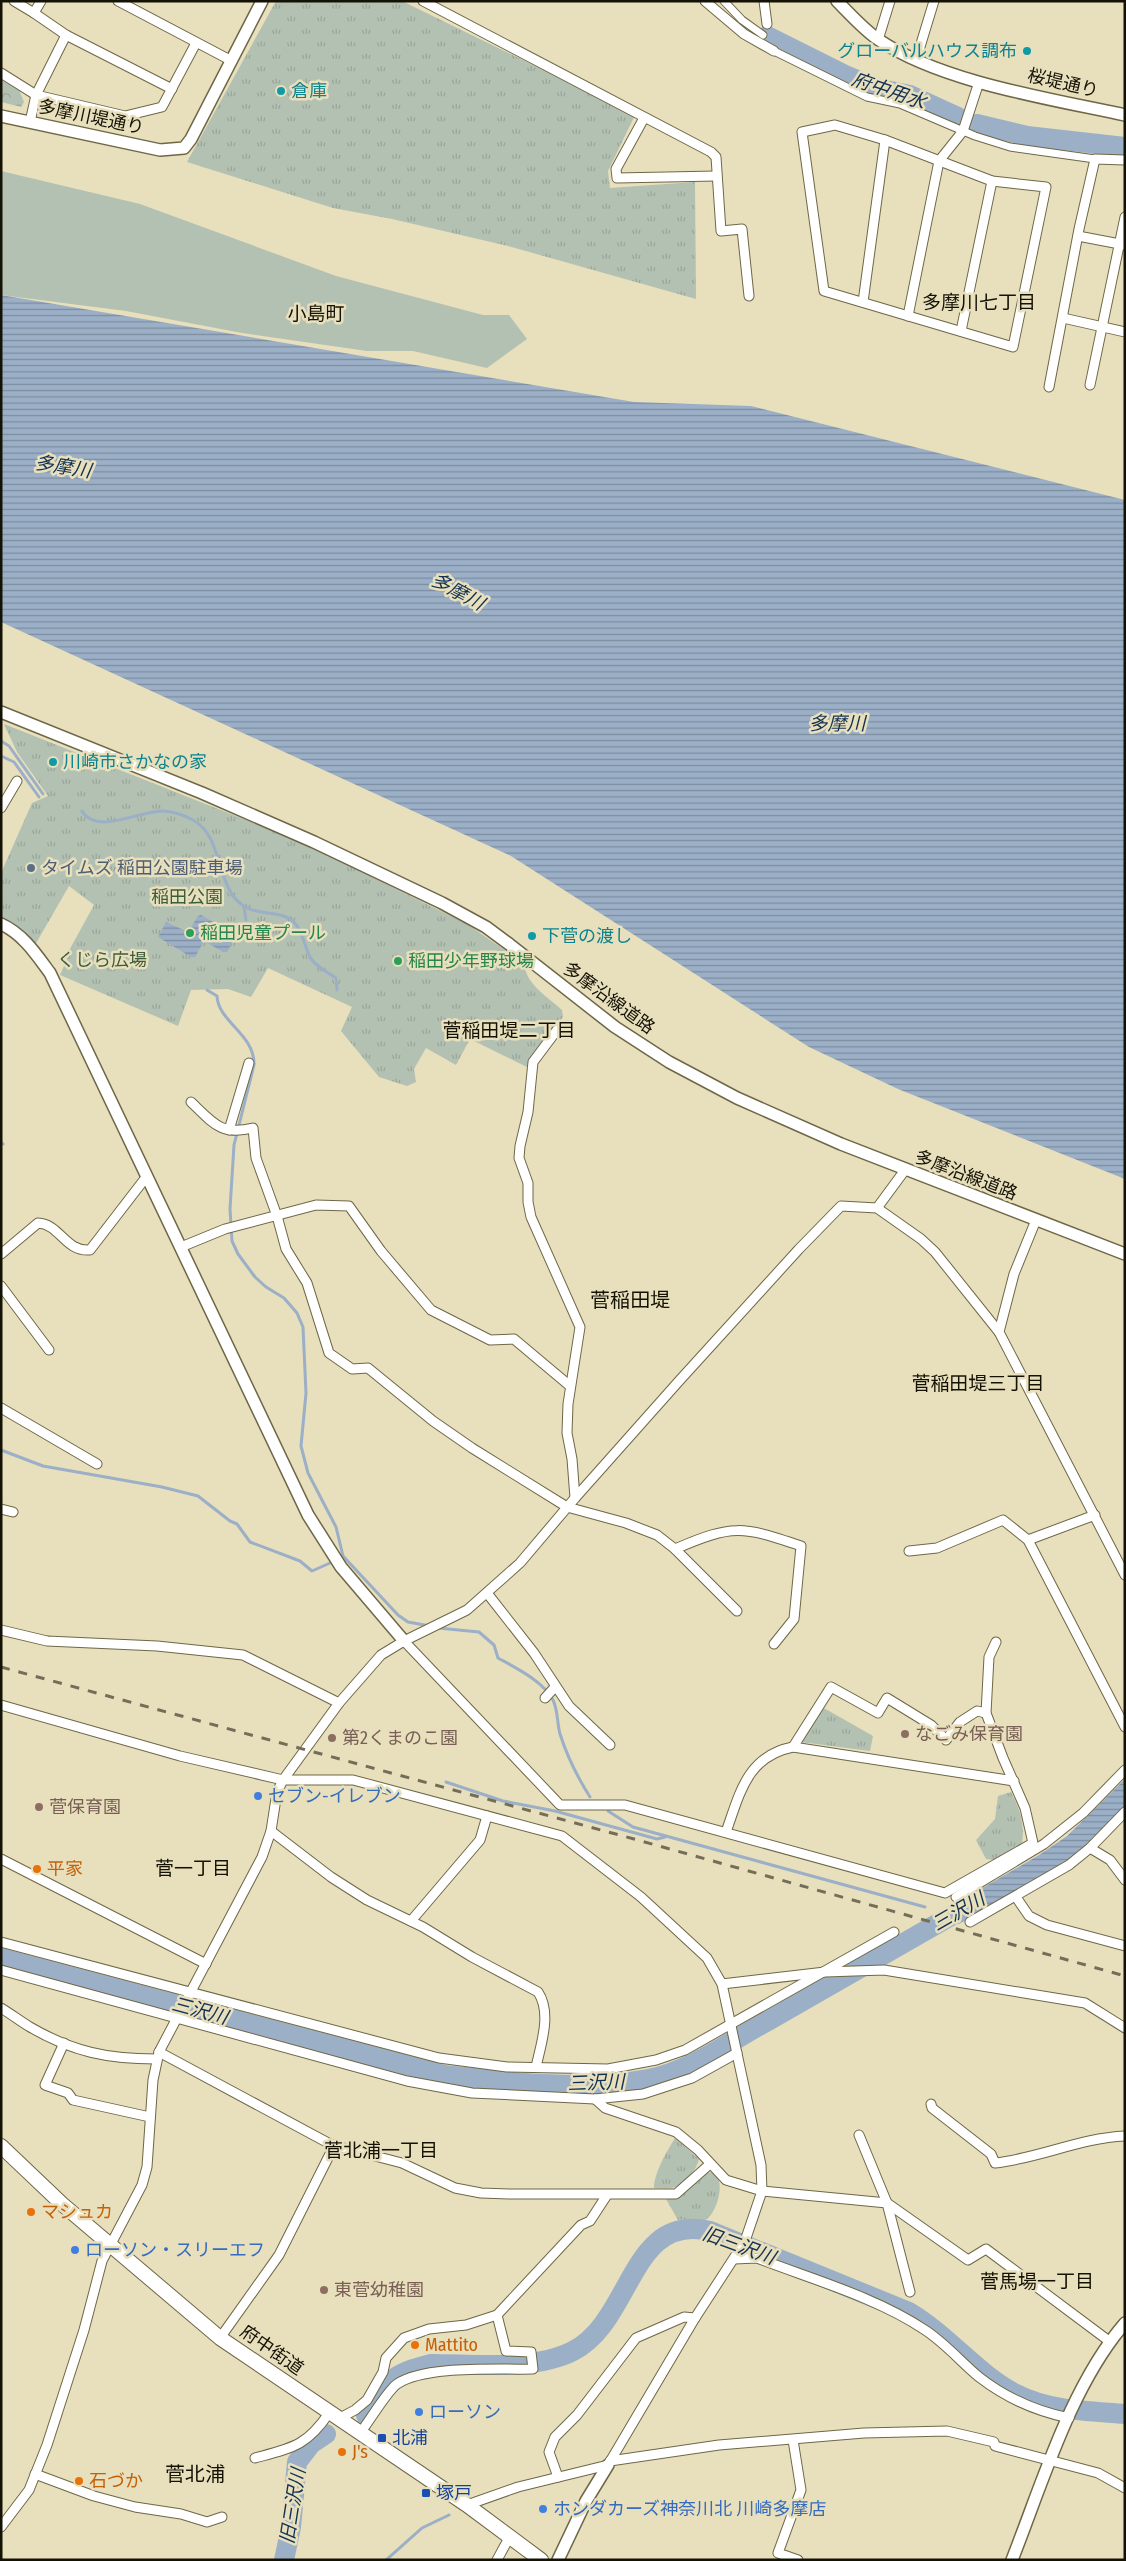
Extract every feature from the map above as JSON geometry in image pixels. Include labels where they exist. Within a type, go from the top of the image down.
[{"type":"main road","name":"府中街道","points":[[1,2146],[62,2204],[220,2338],[467,2505],[541,2560]]},
{"type":"street","points":[[14,1],[66,35],[172,89]]},
{"type":"street","points":[[34,13],[41,1]]},
{"type":"street","points":[[118,1],[232,61],[262,1]]},
{"type":"street","points":[[423,1],[711,152],[716,157],[721,231],[742,229],[749,296]]},
{"type":"street","points":[[705,1],[744,34],[867,97],[900,104],[963,131],[1010,147],[1095,159],[1125,160]]},
{"type":"street","points":[[724,1],[742,20],[762,34]]},
{"type":"street","points":[[764,1],[767,24]]},
{"type":"street","name":"桜堤通り","points":[[837,1],[878,40],[916,60],[979,82],[1125,115]]},
{"type":"street","points":[[878,40],[890,1]]},
{"type":"street","points":[[916,60],[934,1]]},
{"type":"street","points":[[30,122],[36,95],[66,35]]},
{"type":"street","points":[[1,73],[36,95],[126,116],[162,107],[196,43]]},
{"type":"street","name":"多摩川堤通り","points":[[1,116],[160,150],[173,151],[184,148],[191,139],[232,61]]},
{"type":"street","points":[[908,316],[939,161],[963,131],[979,82]]},
{"type":"street","points":[[644,118],[616,169],[618,178],[716,176]]},
{"type":"street","points":[[835,125],[885,140],[992,181],[1046,187],[1013,347],[824,291],[802,132],[835,125]]},
{"type":"street","points":[[863,302],[885,140]]},
{"type":"street","points":[[1050,387],[1078,236],[1095,159]]},
{"type":"street","points":[[961,331],[992,181]]},
{"type":"street","points":[[1090,385],[1122,245],[1125,218]]},
{"type":"street","points":[[1078,236],[1122,245]]},
{"type":"street","points":[[1063,318],[1125,332]]},
{"type":"street","name":"多摩沿線道路","points":[[1,712],[202,793],[314,842],[486,927],[615,1027],[669,1062],[737,1098],[905,1170],[1125,1254]]},
{"type":"street","points":[[1,808],[17,781]]},
{"type":"street","points":[[1,924],[19,936],[34,950],[50,973],[308,1515],[341,1567],[404,1641],[560,1805],[626,1805],[945,1893],[1033,1843],[1025,1808],[986,1713],[989,1657],[996,1642]]},
{"type":"street","points":[[557,1030],[533,1062],[528,1112],[519,1158],[528,1183],[528,1202],[531,1217],[580,1327],[570,1386],[567,1433],[572,1459],[575,1498]]},
{"type":"street","points":[[234,1130],[249,1063]]},
{"type":"street","points":[[191,1102],[220,1128],[234,1130],[253,1128],[256,1158],[277,1216],[286,1250],[307,1283],[329,1353],[352,1369],[368,1368],[433,1421],[472,1448],[567,1507],[626,1523],[657,1535],[675,1549],[737,1611]]},
{"type":"street","points":[[878,1208],[905,1170]]},
{"type":"street","points":[[1,1254],[38,1222],[52,1226],[64,1240],[76,1249],[90,1250],[147,1176]]},
{"type":"street","points":[[181,1247],[225,1228],[316,1205],[349,1206],[381,1251],[430,1310],[490,1340],[514,1339],[570,1386]]},
{"type":"street","points":[[1,2528],[29,2490],[47,2445],[84,2330],[102,2261],[142,2185],[147,2167],[150,2117],[158,2056],[262,1857],[271,1831],[277,1792],[283,1780],[339,1703],[381,1655],[404,1641],[467,1610],[520,1563],[575,1498],[799,1249],[841,1206],[878,1208],[921,1239],[935,1252],[999,1332],[1125,1575]]},
{"type":"street","points":[[999,1332],[1014,1274],[1036,1220]]},
{"type":"street","points":[[1,1286],[49,1350]]},
{"type":"street","points":[[1,1408],[97,1464]]},
{"type":"street","points":[[1,1509],[13,1512]]},
{"type":"street","points":[[1028,1540],[1095,1515]]},
{"type":"street","points":[[909,1551],[937,1548],[1003,1520],[1028,1540],[1125,1728]]},
{"type":"street","points":[[675,1549],[713,1533],[729,1530],[760,1532],[801,1546],[794,1619],[774,1644]]},
{"type":"street","points":[[487,1594],[534,1653],[550,1692],[569,1706],[610,1745]]},
{"type":"street","points":[[1,1630],[47,1641],[157,1646],[243,1655],[339,1703]]},
{"type":"street","points":[[793,1747],[831,1687],[878,1713],[887,1698],[931,1725],[946,1740],[960,1722],[978,1711],[986,1713]]},
{"type":"street","points":[[1,1705],[180,1756],[283,1780],[353,1780],[562,1836],[641,1897],[707,1958],[722,1984],[762,2164],[762,2190],[745,2241],[695,2318],[608,2463],[586,2501],[558,2560]]},
{"type":"street","points":[[726,1832],[745,1780],[762,1759],[778,1750],[793,1747],[1014,1781]]},
{"type":"street","points":[[956,1897],[1044,1844],[1083,1813],[1125,1770]]},
{"type":"street","points":[[970,1922],[1069,1865],[1090,1848],[1125,1812]]},
{"type":"street","points":[[411,1920],[480,1840],[487,1816]]},
{"type":"street","points":[[271,1831],[331,1878],[367,1900],[411,1920],[472,1957],[538,1992],[544,2001],[545,2019],[536,2067]]},
{"type":"street","points":[[1090,1848],[1110,1860],[1125,1880]]},
{"type":"street","points":[[1,1859],[206,1964]]},
{"type":"street","points":[[1016,1897],[1029,1916],[1047,1925],[1125,1946]]},
{"type":"street","points":[[1,1942],[432,2057],[479,2064],[601,2069],[625,2067],[656,2060],[685,2050],[731,2026],[894,1932]]},
{"type":"street","points":[[1,1970],[407,2081],[472,2093],[596,2099],[652,2091],[692,2078],[737,2053]]},
{"type":"street","points":[[722,1984],[825,1972],[884,1970],[1085,2004],[1125,2028]]},
{"type":"street","points":[[1,2008],[30,2027],[64,2043],[102,2056],[121,2059],[158,2056],[334,2146],[402,2163],[450,2186],[480,2193],[676,2194],[710,2164]]},
{"type":"street","points":[[64,2043],[45,2085],[68,2093],[74,2100],[150,2117]]},
{"type":"street","points":[[596,2099],[605,2108],[676,2132],[698,2150],[726,2180],[762,2190],[887,2202],[968,2260],[986,2249],[1109,2342]]},
{"type":"street","points":[[930,2104],[932,2108],[991,2154],[996,2163],[1017,2161],[1080,2141],[1125,2136]]},
{"type":"street","points":[[859,2135],[887,2202],[910,2292]]},
{"type":"street","points":[[220,2338],[279,2255],[334,2146]]},
{"type":"street","points":[[255,2458],[297,2446],[333,2416],[367,2400],[383,2372],[386,2358],[404,2338],[429,2329],[466,2325],[497,2315],[581,2225],[590,2221],[607,2195]]},
{"type":"street","points":[[736,2256],[757,2258],[888,2310],[926,2330],[979,2377],[1006,2396],[1049,2414],[1068,2418]]},
{"type":"street","points":[[360,2433],[388,2393],[397,2384],[411,2377],[434,2372],[533,2369],[531,2352],[506,2351],[497,2315]]},
{"type":"street","points":[[558,2477],[550,2452],[555,2437],[577,2415],[626,2349],[636,2338],[684,2317],[695,2318]]},
{"type":"street","points":[[1012,2560],[1074,2405],[1109,2342],[1125,2323]]},
{"type":"street","points":[[467,2505],[518,2487],[608,2463],[711,2446],[864,2433],[947,2431],[994,2442],[996,2446],[1051,2459],[1098,2473],[1125,2488]]},
{"type":"street","points":[[793,2440],[801,2490],[778,2553],[798,2560]]},
{"type":"street","points":[[35,2474],[94,2496],[135,2507],[181,2514],[207,2522],[222,2517]]},
{"type":"street","points":[[498,2560],[510,2536]]},
{"type":"green space","points":[[276,1],[402,1],[635,115],[608,171],[610,188],[695,182],[696,299],[508,246],[392,219],[333,208],[187,162]]},
{"type":"green space","points":[[1,78],[19,90],[24,102],[21,107],[1,102]]},
{"type":"green space","points":[[1,171],[140,204],[336,276],[483,315],[509,315],[527,339],[487,368],[413,351],[367,351],[242,333],[126,311],[1,295]]},
{"type":"green space","name":"稲田公園","points":[[4,724],[299,841],[467,924],[525,964],[526,971],[533,984],[562,1010],[563,1017],[530,1061],[529,1068],[470,1039],[456,1065],[426,1048],[414,1069],[416,1082],[407,1086],[379,1077],[341,1031],[352,1007],[268,968],[251,997],[228,989],[191,990],[178,1026],[60,975],[67,959],[66,956],[94,905],[69,886],[35,945],[1,919],[1,873],[32,803],[48,796],[17,752]]},
{"type":"green space","points":[[822,1707],[873,1736],[870,1751],[801,1742]]},
{"type":"green space","points":[[1011,1792],[1021,1817],[1023,1830],[1022,1844],[994,1860],[986,1859],[976,1840],[995,1819],[998,1796]]},
{"type":"green space","points":[[675,2138],[699,2159],[698,2163],[689,2177],[676,2187],[654,2188],[659,2169]]},
{"type":"green space","points":[[707,2172],[714,2174],[720,2186],[717,2203],[713,2211],[705,2220],[678,2220],[666,2199],[676,2199]]},
{"type":"water","name":"多摩川","points":[[1,295],[634,402],[751,406],[1125,500],[1125,1179],[898,1089],[809,1047],[511,856],[1,622]]},
{"type":"water","points":[[201,915],[234,934],[235,938],[227,952],[223,952],[204,941],[195,957],[191,957],[158,937],[166,922],[188,932],[198,916]]},
{"type":"water","points":[[1125,1779],[1125,1807],[1095,1837],[1065,1862],[959,1924],[936,1915],[1039,1855],[1067,1836]]},
{"type":"waterway","name":"府中用水","points":[[767,36],[845,75],[876,88],[910,95],[958,117]]},
{"type":"waterway","name":"府中用水","points":[[977,124],[1027,136],[1125,147]]},
{"type":"waterway","points":[[1,741],[9,746],[43,794]]},
{"type":"waterway","points":[[1,756],[14,762],[39,797]]},
{"type":"waterway","points":[[82,811],[89,818],[108,822],[164,811],[179,814],[193,820],[201,826],[212,841],[225,880],[236,900],[253,910],[287,917],[294,922],[314,963],[336,978],[337,990]]},
{"type":"waterway","points":[[244,907],[246,920]]},
{"type":"waterway","points":[[207,990],[217,996],[223,1013],[243,1036],[253,1054],[254,1065],[234,1145],[230,1209],[232,1241],[238,1254],[255,1277],[266,1287],[284,1298],[297,1313],[303,1327],[306,1393],[301,1446],[308,1473],[336,1527],[343,1556],[398,1615],[408,1622],[430,1626]]},
{"type":"waterway","points":[[1,1450],[43,1466],[162,1487],[198,1496],[230,1521],[237,1524],[250,1542],[300,1561],[312,1571],[330,1563]]},
{"type":"waterway","points":[[438,1628],[479,1632],[494,1645],[498,1658],[536,1681],[549,1693],[555,1704],[560,1734],[566,1750],[577,1775],[590,1797]]},
{"type":"waterway","points":[[446,1782],[503,1801],[555,1811],[657,1839],[665,1837]]},
{"type":"waterway","points":[[608,1811],[633,1827],[925,1907]]},
{"type":"waterway","name":"三沢川","points":[[1,1958],[444,2075],[546,2084],[623,2083],[664,2075],[694,2063],[970,1905]]},
{"type":"waterway","name":"旧三沢川","points":[[366,2415],[379,2394],[391,2380],[407,2371],[431,2364],[523,2364],[558,2357],[573,2351],[593,2336],[608,2316],[647,2252],[663,2237],[684,2229],[710,2231],[909,2312],[937,2332],[988,2376],[1002,2386],[1029,2400],[1055,2407],[1125,2414]]},
{"type":"waterway","name":"旧三沢川","points":[[284,2560],[291,2527],[297,2462],[311,2444],[326,2434]]},
{"type":"waterway","points":[[386,2560],[422,2528],[449,2515]]},
{"type":"railway","points":[[1,1667],[634,1839],[1125,1976]]},
{"type":"place","name":"グローバルハウス調布","points":[[1027,51]]},
{"type":"place","name":"倉庫","points":[[281,91]]},
{"type":"place","name":"川崎市さかなの家","points":[[53,762]]},
{"type":"place","name":"タイムズ 稲田公園駐車場","points":[[31,868]]},
{"type":"place","name":"稲田児童プール","points":[[190,933]]},
{"type":"place","name":"下菅の渡し","points":[[532,936]]},
{"type":"place","name":"稲田少年野球場","points":[[398,961]]},
{"type":"place","name":"なごみ保育園","points":[[905,1734]]},
{"type":"place","name":"第2くまのこ園","points":[[332,1738]]},
{"type":"place","name":"セブン-イレブン","points":[[258,1796]]},
{"type":"place","name":"菅保育園","points":[[39,1807]]},
{"type":"place","name":"平家","points":[[37,1869]]},
{"type":"place","name":"マシュカ","points":[[31,2212]]},
{"type":"place","name":"ローソン・スリーエフ","points":[[75,2250]]},
{"type":"place","name":"東菅幼稚園","points":[[324,2290]]},
{"type":"place","name":"Mattito","points":[[415,2345]]},
{"type":"place","name":"ローソン","points":[[419,2412]]},
{"type":"place","name":"北浦","points":[[382,2438]]},
{"type":"place","name":"J's","points":[[342,2452]]},
{"type":"place","name":"石づか","points":[[79,2481]]},
{"type":"place","name":"塚戸","points":[[426,2493]]},
{"type":"place","name":"ホンダカーズ神奈川北 川崎多摩店","points":[[543,2509]]},
{"type":"district","name":"多摩川七丁目","points":[[979,302]]},
{"type":"district","name":"小島町","points":[[316,313]]},
{"type":"district","name":"菅稲田堤二丁目","points":[[509,1030]]},
{"type":"district","name":"菅稲田堤","points":[[630,1300]]},
{"type":"district","name":"菅稲田堤三丁目","points":[[978,1383]]},
{"type":"district","name":"菅一丁目","points":[[193,1868]]},
{"type":"district","name":"菅北浦一丁目","points":[[381,2150]]},
{"type":"district","name":"菅馬場一丁目","points":[[1037,2281]]},
{"type":"district","name":"菅北浦","points":[[195,2474]]},
{"type":"park label","name":"くじら広場","points":[[102,960]]}]
